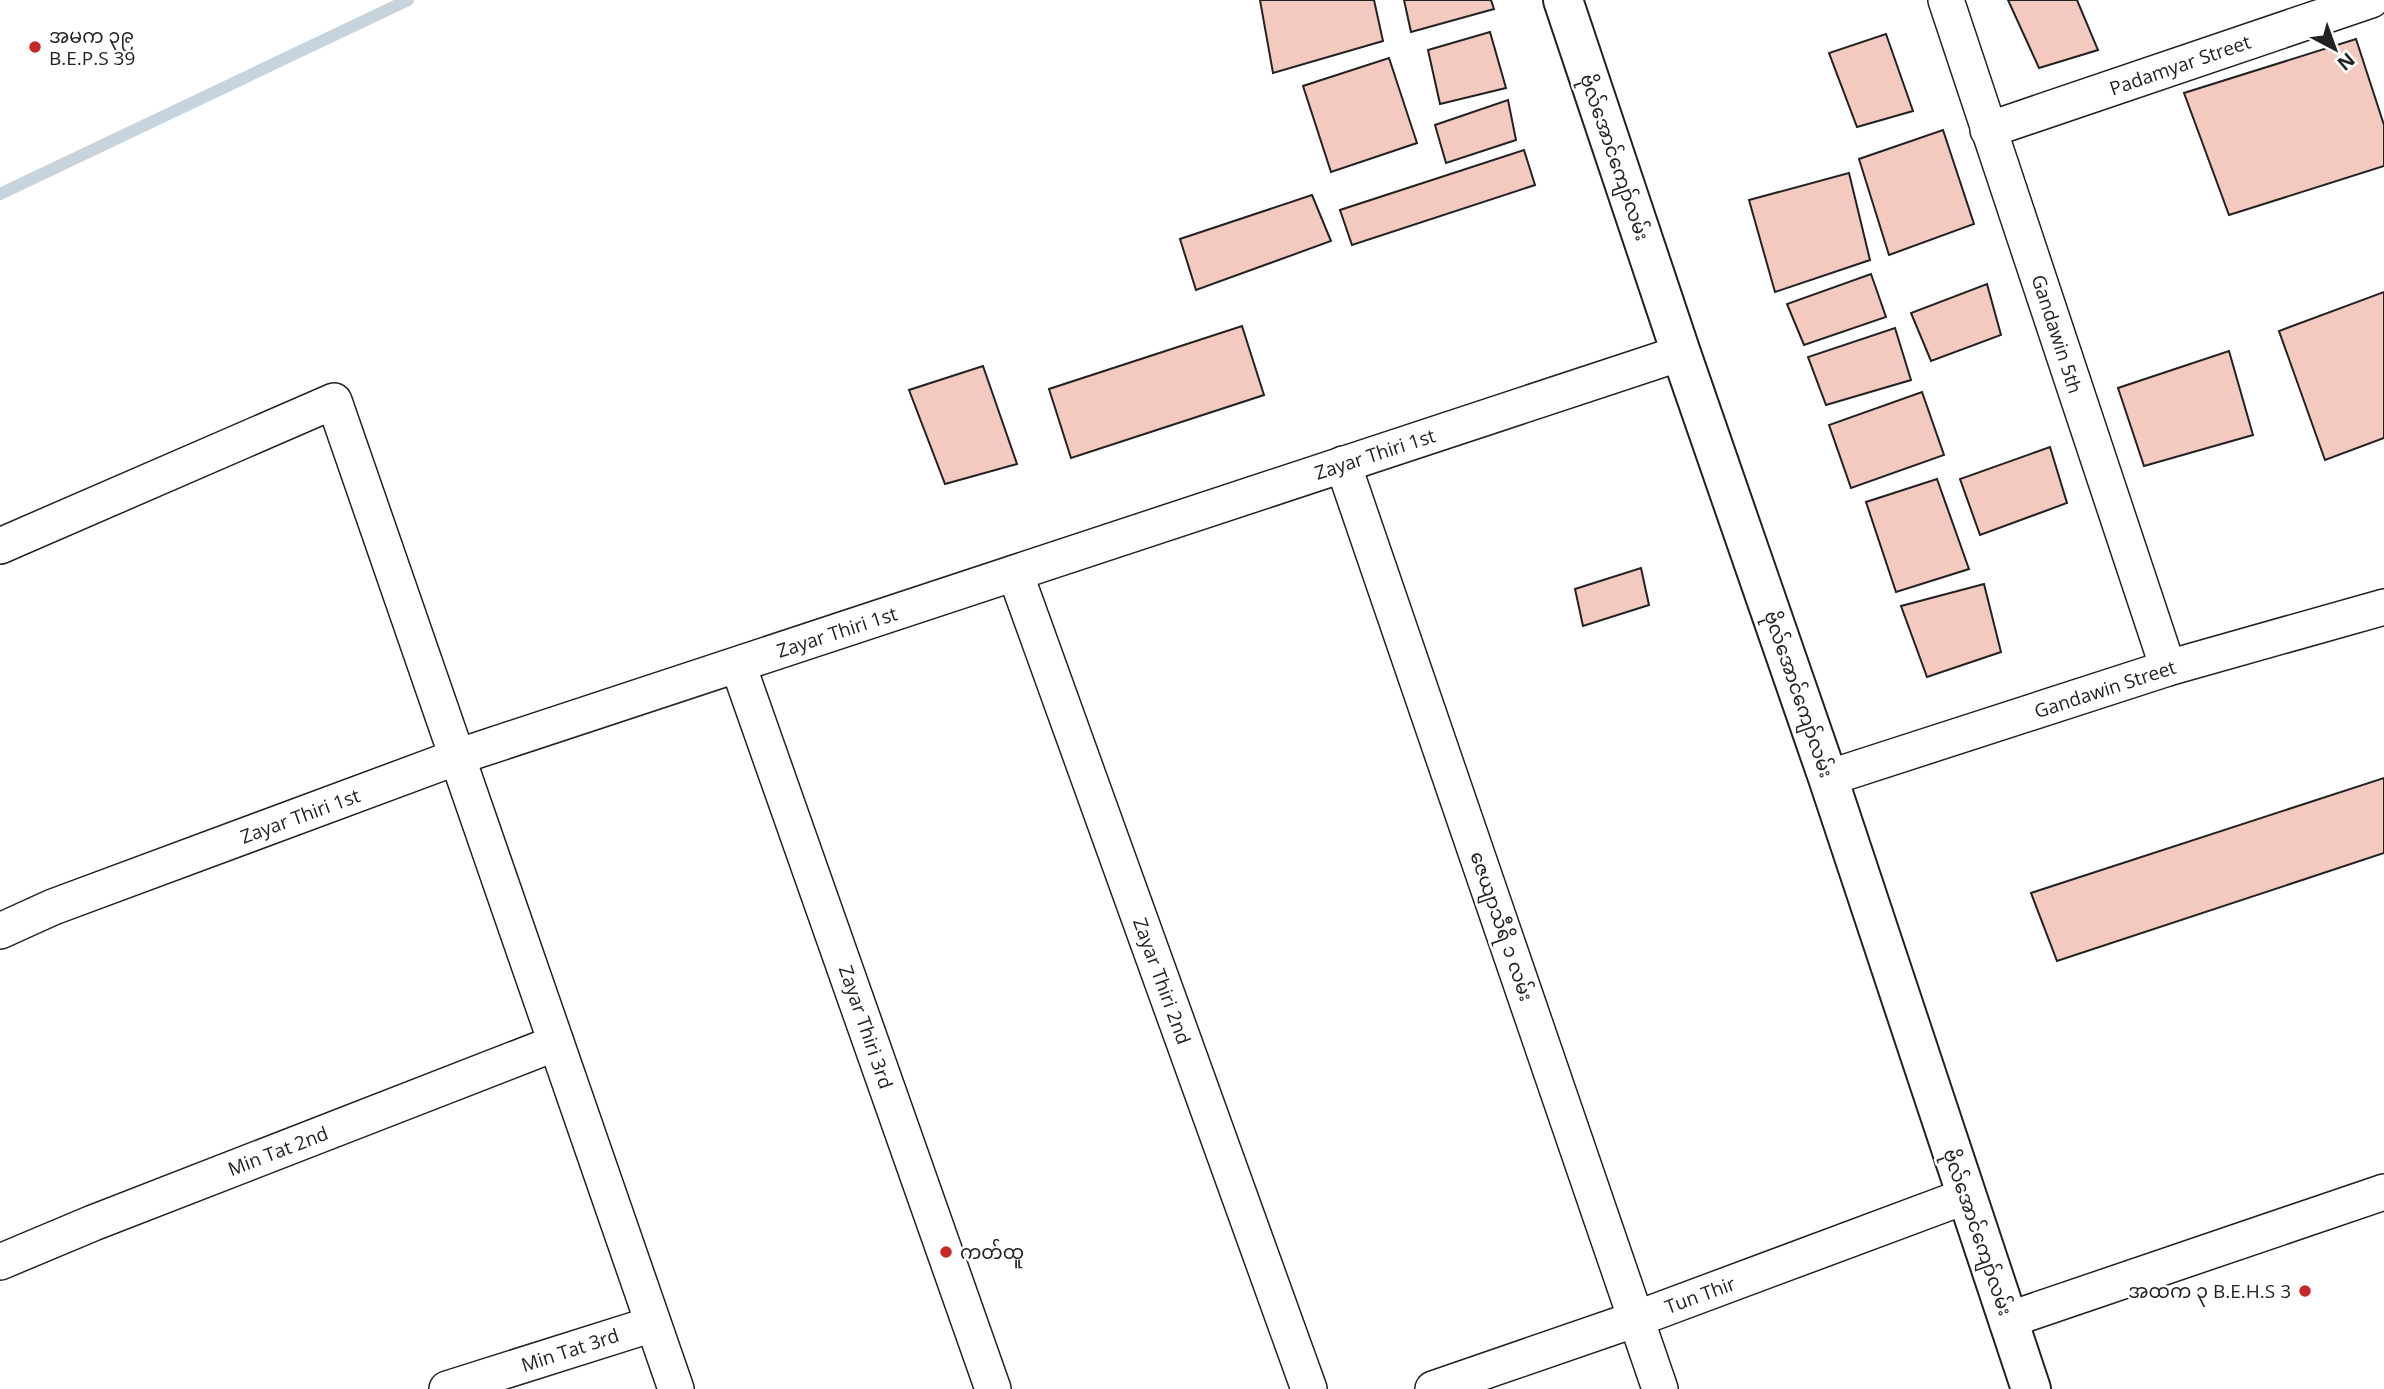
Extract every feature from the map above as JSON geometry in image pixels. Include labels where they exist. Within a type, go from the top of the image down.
[{"type":"street","name":"ဗိုလ်အောင်ကျော်လမ်း","points":[[1563,0],[1681,353],[1828,778],[2031,1389]]},
{"type":"street","name":"Gandawin 5th","points":[[1946,0],[2168,668]]},
{"type":"street","name":"Padamyar Street","points":[[1988,130],[2374,0]]},
{"type":"street","points":[[2374,0],[2384,24]]},
{"type":"street","name":"Zayar Thiri 1st","points":[[0,931],[53,907],[457,757],[1681,353]]},
{"type":"street","points":[[0,547],[334,401],[676,1389]]},
{"type":"street","name":"ဇေယျာသီရိ ၁ လမ်း","points":[[1343,464],[1660,1389]]},
{"type":"street","name":"Zayar Thiri 2nd","points":[[1015,573],[1309,1389]]},
{"type":"street","name":"Gandawin Street","points":[[1828,778],[2168,668],[2384,607]]},
{"type":"street","name":"Zayar Thiri 3rd","points":[[738,665],[993,1389]]},
{"type":"street","name":"Min Tat 2nd","points":[[0,1262],[93,1223],[556,1043]]},
{"type":"street","points":[[2008,1320],[2384,1192]]},
{"type":"street","name":"Tun Thir","points":[[1433,1389],[1636,1319],[1966,1196]]},
{"type":"street","name":"Min Tat 3rd","points":[[447,1389],[653,1324]]},
{"type":"building","points":[[1260,0],[1374,0],[1383,41],[1273,73]]},
{"type":"building","points":[[1404,0],[1491,0],[1494,9],[1411,32]]},
{"type":"building","points":[[2008,0],[2077,0],[2098,50],[2039,68]]},
{"type":"building","points":[[1490,32],[1506,88],[1440,104],[1428,50]]},
{"type":"building","points":[[1886,34],[1913,111],[1857,127],[1829,53]]},
{"type":"building","points":[[2356,39],[2384,125],[2384,166],[2229,215],[2184,93]]},
{"type":"building","points":[[1389,58],[1417,143],[1331,172],[1303,86]]},
{"type":"building","points":[[1508,100],[1516,140],[1446,163],[1435,125]]},
{"type":"building","points":[[1943,130],[1974,224],[1889,255],[1859,159]]},
{"type":"building","points":[[1524,150],[1535,185],[1352,245],[1340,210]]},
{"type":"building","points":[[1849,173],[1870,260],[1775,292],[1749,200]]},
{"type":"building","points":[[1312,195],[1331,241],[1196,290],[1180,239]]},
{"type":"building","points":[[1871,274],[1886,317],[1804,345],[1787,304]]},
{"type":"building","points":[[1987,284],[2001,335],[1931,361],[1911,313]]},
{"type":"building","points":[[2384,292],[2384,438],[2325,460],[2279,331]]},
{"type":"building","points":[[1242,326],[1264,395],[1071,458],[1049,389]]},
{"type":"building","points":[[1895,328],[1911,380],[1826,405],[1808,357]]},
{"type":"building","points":[[2229,351],[2253,435],[2144,466],[2118,388]]},
{"type":"building","points":[[983,366],[1017,464],[945,484],[909,390]]},
{"type":"building","points":[[1922,392],[1944,455],[1851,488],[1829,425]]},
{"type":"building","points":[[2050,447],[2067,503],[1980,535],[1960,479]]},
{"type":"building","points":[[1937,479],[1969,569],[1896,592],[1866,502]]},
{"type":"building","points":[[1641,568],[1649,605],[1583,626],[1575,589]]},
{"type":"building","points":[[1984,584],[2001,652],[1927,677],[1901,606]]},
{"type":"building","points":[[2384,778],[2384,853],[2057,961],[2031,893]]},
{"type":"waterway","points":[[0,194],[408,0]]},
{"type":"place","name":"အမက ၃၉ B.E.P.S 39","points":[[35,47]]},
{"type":"place","name":"ကတ်ထူ","points":[[946,1252]]},
{"type":"place","name":"အထက ၃ B.E.H.S 3","points":[[2305,1291]]}]
